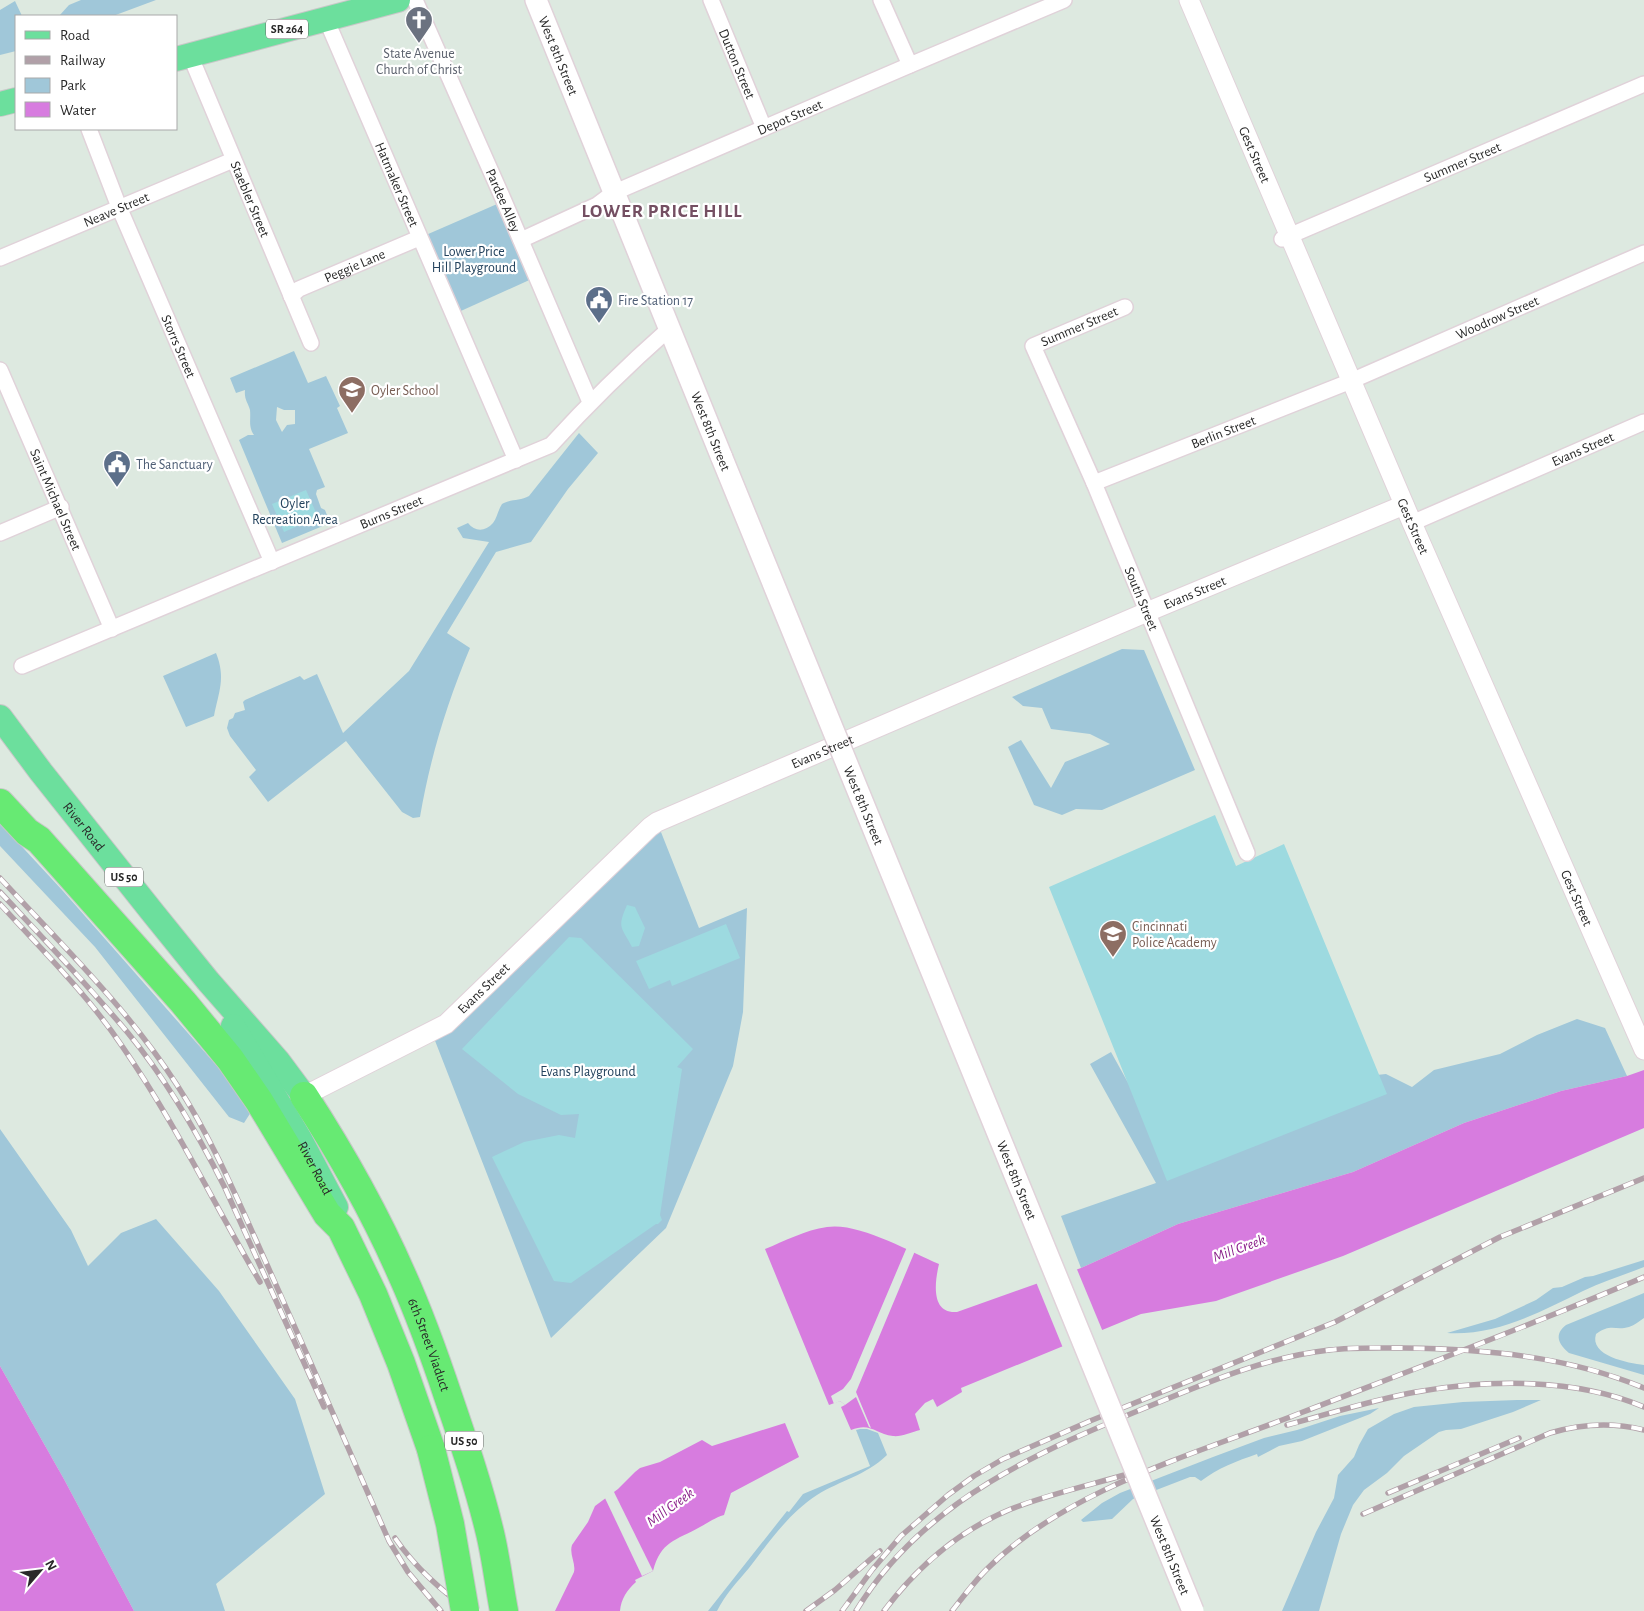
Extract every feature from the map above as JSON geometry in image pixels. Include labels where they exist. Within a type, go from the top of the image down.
[{"type":"highway","points":[[0,788],[35,829],[39,840]]},
{"type":"highway","points":[[0,803],[27,832],[39,840],[183,1002],[230,1059],[323,1195]]},
{"type":"highway","name":"6th Street Viaduct","points":[[304,1096],[333,1140],[378,1224],[403,1276],[424,1329],[470,1459],[490,1534],[504,1611]]},
{"type":"highway","name":"US 50","points":[[323,1195],[327,1214],[341,1228],[373,1294],[401,1363],[431,1449],[450,1524],[465,1611]]},
{"type":"main road","name":"SR 264","points":[[183,57],[398,0]]},
{"type":"main road","name":"West 8th Street","points":[[536,0],[613,193],[1193,1611]]},
{"type":"main road","points":[[0,104],[15,100]]},
{"type":"main road","name":"River Road","points":[[3,718],[95,841],[208,981],[278,1061],[304,1096]]},
{"type":"main road","name":"River Road","points":[[208,981],[323,1195]]},
{"type":"street","name":"Pardee Alley","points":[[415,0],[590,402]]},
{"type":"street","name":"Dutton Street","points":[[711,0],[764,128]]},
{"type":"street","points":[[881,0],[910,64]]},
{"type":"street","name":"Depot Street","points":[[521,240],[597,205],[613,193],[910,64],[1064,0]]},
{"type":"street","name":"Gest Street","points":[[1189,0],[1286,238],[1351,381],[1644,1050]]},
{"type":"street","name":"Hatmaker Street","points":[[326,19],[516,460]]},
{"type":"street","name":"Staebler Street","points":[[183,57],[233,160],[311,343]]},
{"type":"street","name":"Summer Street","points":[[1286,238],[1644,84]]},
{"type":"street","name":"Storrs Street","points":[[89,130],[119,207],[272,562]]},
{"type":"street","name":"Neave Street","points":[[0,258],[233,160]]},
{"type":"street","name":"Peggie Lane","points":[[291,296],[300,289],[420,238]]},
{"type":"street","name":"Woodrow Street","points":[[1351,381],[1644,253]]},
{"type":"street","name":"Summer Street","points":[[1033,346],[1125,306]]},
{"type":"street","name":"Burns Street","points":[[22,666],[550,445],[617,375],[673,336]]},
{"type":"street","name":"South Street","points":[[1033,346],[1094,483],[1246,853]]},
{"type":"street","name":"Saint Michael Street","points":[[0,370],[112,629]]},
{"type":"street","name":"Berlin Street","points":[[1094,483],[1351,381]]},
{"type":"street","name":"Evans Street","points":[[1412,522],[1644,422]]},
{"type":"street","name":"Evans Street","points":[[304,1096],[446,1024],[657,822],[1147,612],[1404,505]]},
{"type":"street","points":[[0,533],[60,507]]},
{"type":"green space","points":[[81,0],[156,0],[116,15],[60,15],[69,5]]},
{"type":"green space","points":[[15,1],[22,15],[15,15],[15,51],[0,55],[0,10]]},
{"type":"green space","name":"Lower Price Hill Playground","points":[[504,201],[536,277],[452,315],[419,238]]},
{"type":"green space","name":"Oyler Recreation Area","points":[[294,351],[308,383],[326,376],[340,406],[337,408],[348,433],[309,449],[325,487],[317,490],[316,494],[321,508],[325,510],[330,523],[282,543],[239,440],[248,435],[254,435],[250,426],[250,410],[245,390],[236,393],[230,378]],"holes":[[[277,407],[284,410],[295,410],[295,424],[287,425],[282,432],[276,420]]]},
{"type":"green space","points":[[579,433],[598,453],[568,489],[531,542],[496,552],[447,633],[470,648],[440,731],[420,817],[413,818],[402,812],[346,741],[268,802],[249,777],[256,770],[230,736],[227,728],[229,720],[233,718],[235,713],[245,710],[243,702],[300,676],[304,680],[317,674],[343,733],[409,671],[489,542],[463,538],[457,528],[468,523],[480,530],[487,528],[494,521],[502,504],[529,496]]},
{"type":"green space","name":"Oyler Recreation Area","points":[[306,490],[318,517],[284,532],[272,504]]},
{"type":"green space","points":[[1122,649],[1144,650],[1195,770],[1102,810],[1076,809],[1062,815],[1034,805],[1008,747],[1021,740],[1051,788],[1065,762],[1110,744],[1090,734],[1051,729],[1042,708],[1023,706],[1012,697]]},
{"type":"green space","points":[[216,653],[221,677],[214,716],[186,727],[163,676]]},
{"type":"green space","points":[[1215,815],[1236,866],[1284,844],[1387,1094],[1167,1181],[1049,887]]},
{"type":"green space","name":"Evans Playground","points":[[657,822],[699,928],[747,908],[743,1012],[733,1066],[666,1228],[551,1338],[432,1033]]},
{"type":"green space","points":[[0,823],[63,891],[231,1082],[251,1112],[244,1123],[229,1117],[95,947],[0,846]]},
{"type":"green space","points":[[627,905],[635,907],[645,928],[639,946],[632,947],[623,931],[621,923]]},
{"type":"green space","points":[[726,924],[740,958],[672,986],[670,980],[649,989],[636,961]]},
{"type":"green space","points":[[569,937],[581,938],[693,1049],[677,1067],[682,1069],[660,1215],[662,1220],[571,1283],[554,1281],[492,1157],[524,1142],[559,1135],[575,1138],[579,1114],[561,1115],[518,1094],[462,1049]]},
{"type":"green space","points":[[1577,1019],[1605,1028],[1627,1076],[1561,1091],[1464,1123],[1353,1172],[1178,1224],[1081,1268],[1061,1216],[1156,1183],[1090,1064],[1111,1052],[1172,1162],[1367,1076],[1386,1074],[1412,1087],[1434,1070],[1500,1054],[1537,1035]]},
{"type":"green space","points":[[0,1129],[71,1230],[88,1266],[121,1233],[156,1219],[219,1291],[295,1399],[325,1494],[216,1584],[225,1611],[134,1611],[65,1481],[0,1366]]},
{"type":"green space","points":[[1644,1260],[1644,1267],[1590,1288],[1517,1321],[1483,1331],[1447,1333],[1495,1319],[1536,1300],[1553,1288],[1562,1287],[1585,1277]]},
{"type":"green space","points":[[1644,1293],[1644,1318],[1629,1327],[1609,1328],[1601,1331],[1596,1334],[1595,1342],[1598,1348],[1611,1357],[1644,1365],[1644,1375],[1569,1353],[1560,1343],[1560,1332],[1566,1325]]},
{"type":"green space","points":[[1541,1400],[1513,1412],[1461,1429],[1439,1432],[1404,1456],[1387,1473],[1364,1490],[1353,1505],[1341,1534],[1319,1611],[1282,1611],[1316,1532],[1334,1498],[1338,1475],[1354,1457],[1368,1429],[1394,1414],[1414,1407],[1463,1402]]},
{"type":"green space","points":[[1379,1408],[1370,1414],[1302,1441],[1279,1446],[1258,1457],[1257,1454],[1235,1462],[1214,1472],[1201,1481],[1195,1477],[1190,1477],[1133,1499],[1112,1519],[1083,1522],[1081,1520],[1102,1503],[1120,1493],[1213,1457],[1264,1438],[1340,1416]]},
{"type":"green space","points":[[867,1429],[878,1433],[887,1455],[862,1473],[817,1495],[797,1510],[780,1528],[717,1611],[708,1611],[787,1511],[789,1512],[803,1494],[870,1466],[856,1430]]},
{"type":"water","name":"Mill Creek","points":[[1644,1070],[1644,1128],[1343,1256],[1216,1301],[1141,1314],[961,1388],[962,1392],[937,1407],[933,1399],[925,1403],[915,1414],[920,1430],[903,1435],[887,1435],[863,1427],[851,1430],[841,1407],[845,1405],[840,1401],[829,1405],[765,1249],[819,1228],[839,1227],[868,1233],[939,1264],[936,1279],[938,1302],[942,1308],[957,1312],[1081,1268],[1178,1224],[1353,1172],[1464,1123],[1561,1091],[1627,1076]]},
{"type":"water","points":[[0,1366],[65,1481],[134,1611],[0,1611]]},
{"type":"water","name":"Mill Creek","points":[[785,1423],[799,1457],[731,1493],[724,1515],[670,1543],[660,1553],[653,1571],[635,1580],[636,1582],[623,1599],[620,1611],[555,1611],[574,1572],[571,1552],[572,1545],[588,1522],[595,1506],[618,1489],[635,1472],[640,1468],[660,1462],[702,1440],[712,1446]]},
{"type":"pier","points":[[907,1247],[915,1251],[856,1392],[871,1428],[856,1397],[845,1405],[840,1401],[834,1404],[831,1396],[843,1389],[851,1379]]},
{"type":"pier","points":[[1076,1267],[1103,1332],[1063,1348],[1036,1282]]},
{"type":"pier","points":[[613,1490],[653,1571],[642,1576],[604,1496]]},
{"type":"railway","points":[[0,878],[116,1004],[158,1057],[177,1085],[215,1151],[237,1197],[389,1541],[408,1572],[441,1611]]},
{"type":"railway","points":[[0,892],[128,1033],[181,1108],[225,1188],[324,1407]]},
{"type":"railway","points":[[0,904],[79,990],[122,1046],[176,1133],[260,1282]]},
{"type":"railway","points":[[842,1611],[872,1570],[901,1536],[948,1495],[974,1476],[1003,1459],[1090,1421],[1335,1322],[1500,1237],[1644,1178]]},
{"type":"railway","points":[[952,1611],[982,1574],[1020,1541],[1056,1516],[1095,1495],[1179,1458],[1474,1346],[1644,1277]]},
{"type":"railway","points":[[856,1611],[884,1572],[916,1538],[951,1508],[989,1483],[1029,1460],[1071,1440],[1241,1370],[1306,1353],[1347,1348],[1464,1350],[1525,1356],[1585,1368],[1644,1388]]},
{"type":"railway","points":[[1287,1425],[1400,1395],[1444,1388],[1502,1383],[1561,1386],[1618,1397],[1644,1407]]},
{"type":"railway","points":[[1363,1514],[1550,1433],[1597,1425],[1632,1427],[1644,1430]]},
{"type":"railway","points":[[1388,1493],[1519,1438]]},
{"type":"railway","points":[[884,1611],[925,1565],[941,1551],[974,1528],[1025,1504],[1128,1474]]},
{"type":"railway","points":[[395,1538],[411,1559],[430,1578],[471,1611]]},
{"type":"railway","points":[[806,1611],[835,1590],[880,1551]]},
{"type":"place","name":"State Avenue Church of Christ","points":[[419,44]]},
{"type":"place","name":"Fire Station 17","points":[[599,324]]},
{"type":"place","name":"Oyler School","points":[[352,414]]},
{"type":"place","name":"The Sanctuary","points":[[117,488]]},
{"type":"place","name":"Cincinnati Police Academy","points":[[1113,958]]},
{"type":"district","name":"LOWER PRICE HILL","points":[[662,210]]}]
